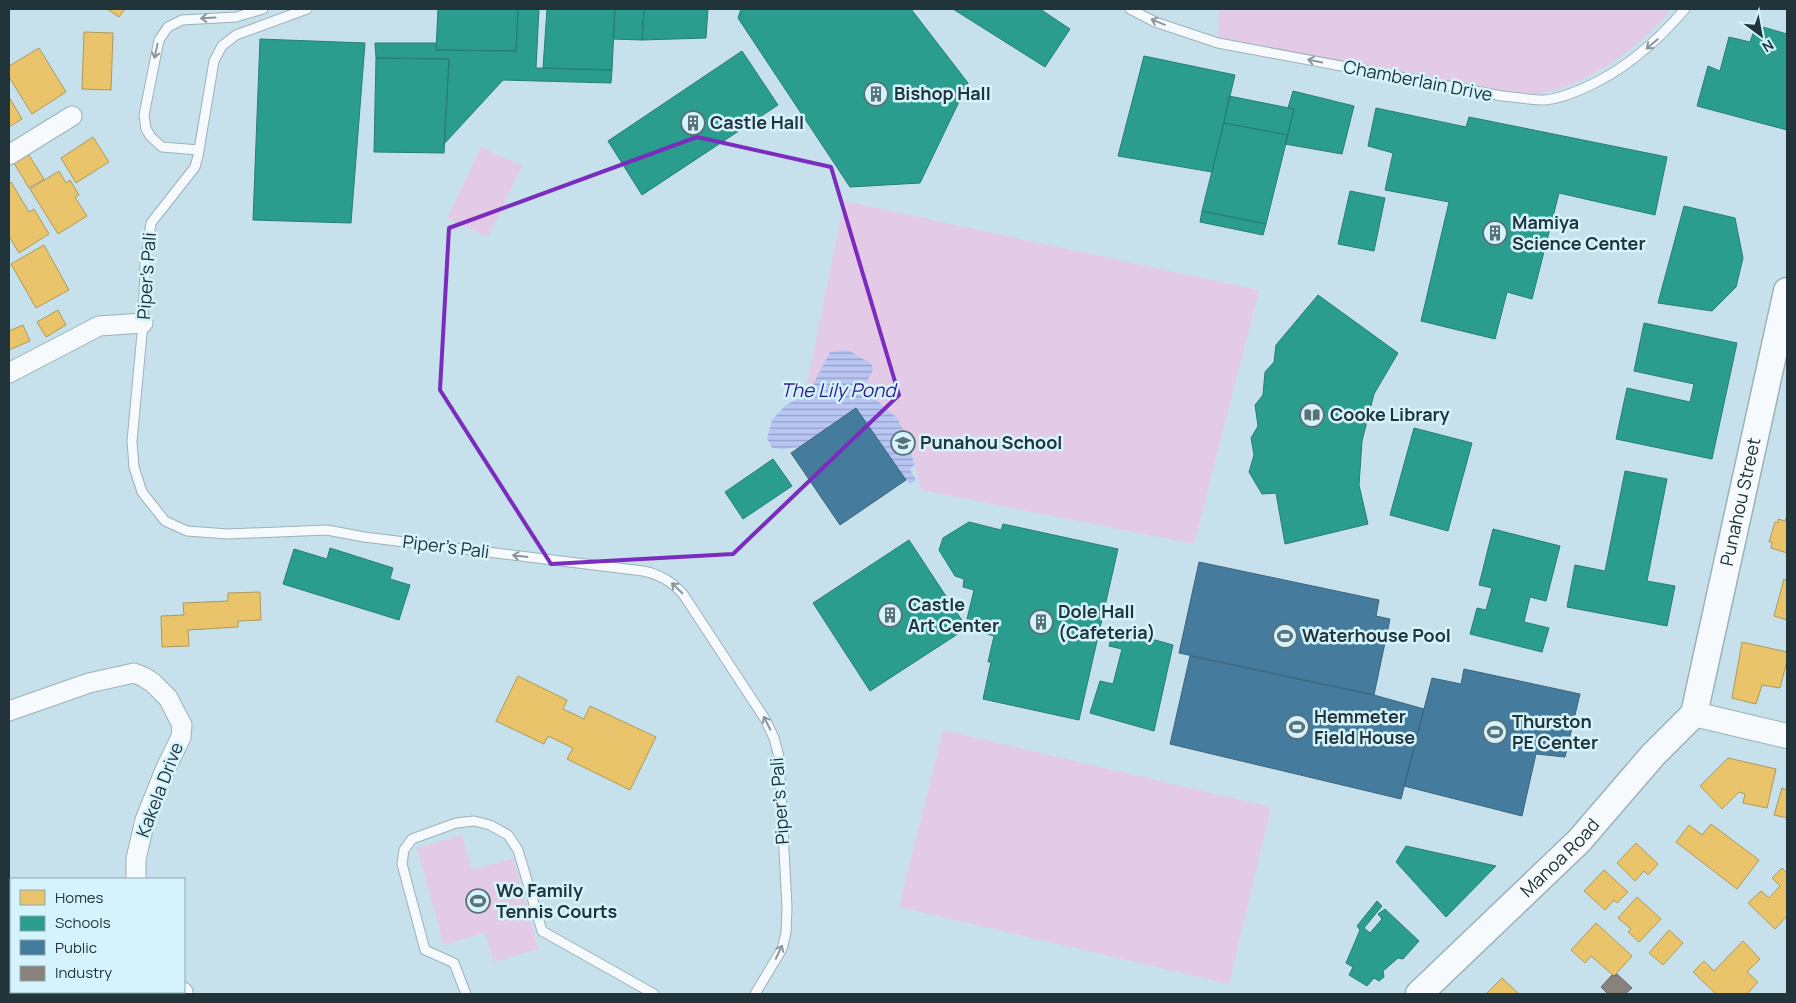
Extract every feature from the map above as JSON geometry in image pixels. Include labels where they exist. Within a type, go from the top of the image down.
[{"type":"main road","name":"Punahou Street","points":[[1694,714],[1786,299]]},
{"type":"main road","name":"Manoa Road","points":[[1419,994],[1580,841],[1653,755],[1694,714]]},
{"type":"street","points":[[9,155],[72,116]]},
{"type":"street","points":[[9,373],[99,326],[143,323]]},
{"type":"street","name":"Kakela Drive","points":[[9,711],[89,683],[134,673],[153,683],[168,698],[182,725],[181,737],[165,770],[145,820],[136,859],[136,878]]},
{"type":"street","points":[[1694,714],[1787,736]]},
{"type":"lane","points":[[199,150],[162,147],[154,141],[146,129],[144,115],[159,40],[168,27],[182,20],[236,17],[263,9]]},
{"type":"lane","name":"Piper's Pali","points":[[307,9],[236,36],[222,46],[214,60],[195,167],[151,223],[145,265],[143,323],[132,441],[134,466],[142,492],[165,521],[187,531],[228,534],[327,530],[364,537],[643,570],[661,576],[683,594],[765,719],[774,738],[779,757],[787,903],[786,933],[782,949],[755,994]]},
{"type":"lane","name":"Chamberlain Drive","points":[[1130,9],[1155,22],[1218,43],[1502,96],[1545,100],[1572,93],[1600,81],[1624,66],[1659,38],[1685,9]]},
{"type":"lane","points":[[466,994],[454,963],[425,950],[402,864],[404,850],[412,839],[456,823],[474,821],[490,826],[508,836],[518,850],[542,931],[654,994]]},
{"type":"highlighted area","points":[[697,137],[831,167],[899,395],[733,554],[551,564],[440,390],[449,228]]},
{"type":"shaded area","points":[[1219,9],[1671,9],[1632,48],[1599,71],[1582,80],[1543,93],[1502,96],[1218,43]]},
{"type":"shaded area","points":[[481,147],[522,166],[488,237],[447,218]]},
{"type":"shaded area","points":[[844,201],[1259,290],[1194,544],[921,490],[909,440],[864,387],[873,370],[871,363],[860,358],[805,395]]},
{"type":"shaded area","points":[[943,730],[1271,807],[1229,984],[899,907]]},
{"type":"shaded area","name":"Wo Family Tennis Courts","points":[[462,835],[472,870],[513,858],[538,949],[494,962],[485,933],[444,945],[417,848]]},
{"type":"water","name":"The Lily Pond","points":[[846,350],[871,363],[873,370],[864,387],[867,392],[896,417],[909,440],[914,465],[910,470],[916,480],[910,484],[856,408],[800,447],[772,448],[767,438],[772,420],[786,405],[808,394],[830,352]]},
{"type":"building: Homes","points":[[107,9],[125,9],[119,17]]},
{"type":"building: Homes","points":[[84,32],[113,33],[111,90],[82,89]]},
{"type":"building: Homes","points":[[39,48],[66,92],[32,114],[9,77],[9,66]]},
{"type":"building: Homes","points":[[9,97],[22,119],[9,127]]},
{"type":"building: Homes","points":[[93,137],[109,162],[76,183],[61,158]]},
{"type":"building: Homes","points":[[25,149],[44,179],[29,188],[11,158]]},
{"type":"building: Homes","points":[[59,171],[66,183],[70,180],[79,195],[75,197],[87,216],[58,234],[30,189]]},
{"type":"building: Homes","points":[[11,182],[29,212],[34,209],[49,234],[19,253],[9,236],[9,184]]},
{"type":"building: Homes","points":[[44,245],[69,290],[36,308],[11,264]]},
{"type":"building: Homes","points":[[58,310],[66,325],[46,337],[37,322]]},
{"type":"building: Homes","points":[[23,325],[30,341],[9,350],[9,331]]},
{"type":"building: Homes","points":[[1786,518],[1787,553],[1771,548],[1772,542],[1769,542],[1775,522],[1778,523],[1778,519],[1785,521]]},
{"type":"building: Homes","points":[[1784,579],[1787,580],[1787,620],[1774,616]]},
{"type":"building: Homes","points":[[260,592],[261,620],[238,621],[238,627],[188,630],[189,646],[162,647],[161,616],[184,615],[183,603],[228,601],[228,593]]},
{"type":"building: Homes","points":[[1742,642],[1787,652],[1787,661],[1780,688],[1762,685],[1756,704],[1732,698]]},
{"type":"building: Homes","points":[[518,676],[567,700],[563,709],[584,719],[590,706],[656,737],[630,790],[567,759],[573,748],[548,736],[544,744],[496,721]]},
{"type":"building: Homes","points":[[1728,758],[1776,769],[1767,808],[1743,803],[1745,794],[1739,792],[1722,809],[1700,786]]},
{"type":"building: Homes","points":[[1782,788],[1787,790],[1787,818],[1774,815]]},
{"type":"building: Homes","points":[[1711,824],[1759,860],[1737,889],[1676,842],[1689,825],[1702,835]]},
{"type":"building: Homes","points":[[1636,843],[1658,864],[1648,875],[1644,871],[1635,881],[1617,863]]},
{"type":"building: Homes","points":[[1782,868],[1787,873],[1787,916],[1775,929],[1748,903],[1761,891],[1769,898],[1780,886],[1772,878]]},
{"type":"building: Homes","points":[[1604,870],[1628,892],[1617,903],[1614,900],[1605,910],[1584,891]]},
{"type":"building: Homes","points":[[1637,897],[1661,919],[1639,942],[1628,932],[1631,929],[1618,918]]},
{"type":"building: Homes","points":[[1596,923],[1632,956],[1614,976],[1591,956],[1585,963],[1571,950]]},
{"type":"building: Homes","points":[[1669,930],[1683,943],[1663,965],[1649,953]]},
{"type":"building: Homes","points":[[1743,941],[1760,959],[1747,972],[1758,982],[1747,994],[1716,994],[1693,972],[1704,961],[1714,971]]},
{"type":"building: Homes","points":[[1502,978],[1519,994],[1486,994]]},
{"type":"building: Schools","points":[[438,9],[518,9],[516,51],[436,50]]},
{"type":"building: Schools","points":[[518,9],[539,9],[536,68],[612,70],[611,83],[503,80],[444,144],[449,59],[376,58],[375,43],[436,43],[436,50],[516,51]]},
{"type":"building: Schools","points":[[547,9],[615,9],[612,70],[543,68]]},
{"type":"building: Schools","points":[[615,9],[644,9],[642,40],[613,39]]},
{"type":"building: Schools","points":[[644,9],[708,9],[706,38],[642,40]]},
{"type":"building: Schools","name":"Bishop Hall","points":[[741,9],[911,9],[968,83],[920,183],[850,187],[738,18]]},
{"type":"building: Schools","points":[[953,9],[1040,9],[1070,29],[1045,67]]},
{"type":"building: Schools","points":[[1756,25],[1787,34],[1787,130],[1697,106],[1708,66],[1720,71],[1729,37],[1750,42]]},
{"type":"building: Schools","points":[[260,39],[365,43],[351,223],[253,220]]},
{"type":"building: Schools","name":"Castle Hall","points":[[742,51],[778,105],[642,195],[608,141]]},
{"type":"building: Schools","points":[[1144,56],[1235,75],[1212,172],[1118,156]]},
{"type":"building: Schools","points":[[376,58],[449,59],[444,153],[374,152]]},
{"type":"building: Schools","points":[[1293,91],[1354,106],[1342,154],[1285,144],[1294,109],[1288,108]]},
{"type":"building: Schools","points":[[1229,96],[1294,109],[1288,135],[1224,123]]},
{"type":"building: Schools","name":"Mamiya Science Center","points":[[1376,108],[1466,127],[1469,117],[1667,157],[1655,215],[1559,193],[1532,299],[1507,292],[1495,339],[1421,321],[1449,202],[1385,190],[1393,153],[1368,146]]},
{"type":"building: Schools","points":[[1224,123],[1288,135],[1266,224],[1202,211]]},
{"type":"building: Schools","points":[[1350,191],[1385,198],[1374,251],[1338,244]]},
{"type":"building: Schools","points":[[1684,206],[1735,218],[1743,258],[1736,287],[1712,311],[1658,303]]},
{"type":"building: Schools","points":[[1202,211],[1266,224],[1263,235],[1200,222]]},
{"type":"building: Schools","name":"Cooke Library","points":[[1318,295],[1398,353],[1374,394],[1362,441],[1359,485],[1368,524],[1285,544],[1276,493],[1262,494],[1249,472],[1254,455],[1251,438],[1258,426],[1255,405],[1263,395],[1265,372],[1274,362],[1276,345]]},
{"type":"building: Schools","points":[[1644,323],[1737,343],[1712,459],[1616,439],[1627,388],[1690,402],[1694,384],[1634,371]]},
{"type":"building: Schools","points":[[1414,428],[1472,443],[1448,531],[1390,515]]},
{"type":"building: Schools","points":[[773,459],[792,486],[743,519],[725,492]]},
{"type":"building: Schools","points":[[1625,471],[1667,479],[1647,581],[1675,586],[1667,626],[1567,607],[1575,565],[1605,571]]},
{"type":"building: Schools","name":"Dole Hall (Cafeteria)","points":[[969,522],[1001,530],[1003,524],[1118,549],[1079,720],[983,699],[991,662],[988,662],[994,636],[987,634],[991,625],[967,619],[974,590],[963,587],[964,579],[955,576],[939,550],[943,538]]},
{"type":"building: Schools","points":[[1493,529],[1560,546],[1546,601],[1530,597],[1524,622],[1549,628],[1542,652],[1470,634],[1477,608],[1486,610],[1492,588],[1479,585]]},
{"type":"building: Schools","name":"Castle Art Center","points":[[909,540],[967,628],[870,691],[813,603]]},
{"type":"building: Schools","points":[[330,548],[393,568],[390,579],[410,585],[399,620],[283,584],[294,549],[327,559]]},
{"type":"building: Schools","points":[[1130,633],[1173,645],[1154,731],[1090,713],[1100,681],[1113,684],[1122,649],[1109,646],[1112,635],[1128,639]]},
{"type":"building: Schools","points":[[1406,846],[1496,866],[1446,917],[1396,862]]},
{"type":"building: Schools","points":[[1377,901],[1382,906],[1364,928],[1370,933],[1382,919],[1378,914],[1385,909],[1419,941],[1403,959],[1398,958],[1383,971],[1384,977],[1379,981],[1374,978],[1367,986],[1349,975],[1353,967],[1346,963],[1360,930],[1357,926]]},
{"type":"building: Public","points":[[856,408],[906,480],[840,525],[791,453]]},
{"type":"building: Public","name":"Waterhouse Pool","points":[[1199,562],[1379,600],[1376,616],[1390,619],[1374,695],[1179,653]]},
{"type":"building: Public","name":"Hemmeter Field House","points":[[1190,656],[1374,695],[1424,709],[1401,799],[1170,744]]},
{"type":"building: Public","name":"Thurston PE Center","points":[[1464,669],[1580,694],[1565,757],[1536,754],[1522,816],[1404,786],[1432,678],[1461,684]]},
{"type":"building: Industry","points":[[1617,974],[1632,988],[1625,994],[1608,994],[1601,987],[1612,975]]},
{"type":"place","name":"Bishop Hall","points":[[876,94]]},
{"type":"place","name":"Castle Hall","points":[[693,123]]},
{"type":"place","name":"Mamiya Science Center","points":[[1495,233]]},
{"type":"place","name":"Cooke Library","points":[[1312,415]]},
{"type":"place","name":"Punahou School","points":[[903,443]]},
{"type":"place","name":"Castle Art Center","points":[[890,615]]},
{"type":"place","name":"Dole Hall (Cafeteria)","points":[[1041,622]]},
{"type":"place","name":"Waterhouse Pool","points":[[1285,636]]},
{"type":"place","name":"Hemmeter Field House","points":[[1297,727]]},
{"type":"place","name":"Thurston PE Center","points":[[1495,732]]},
{"type":"place","name":"Wo Family Tennis Courts","points":[[478,901]]}]
